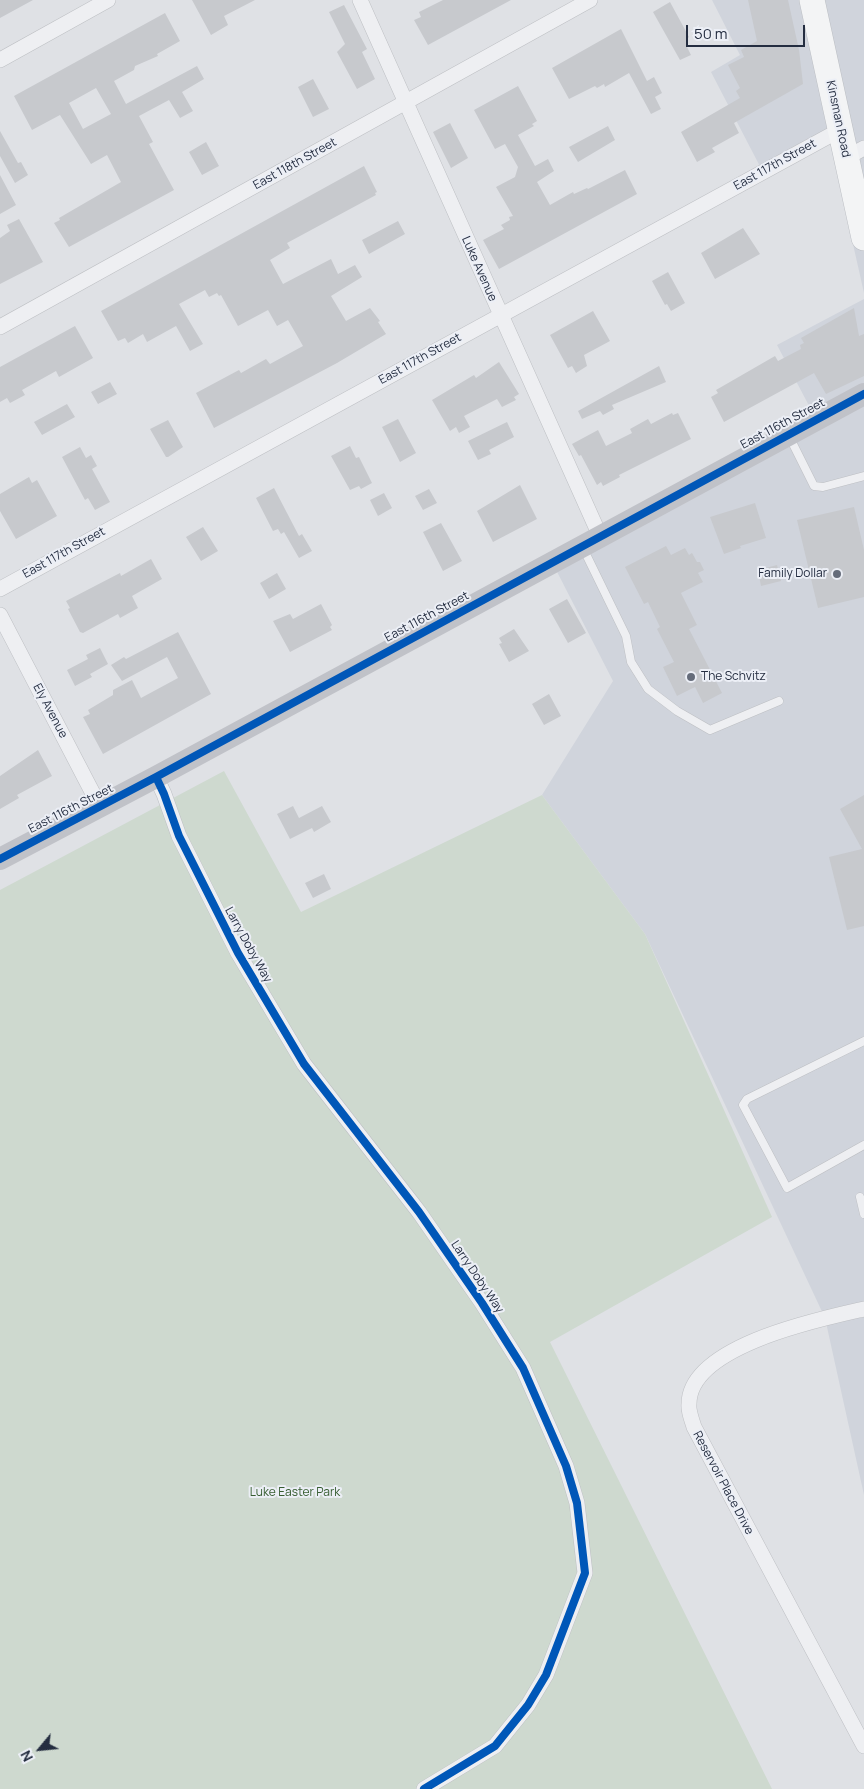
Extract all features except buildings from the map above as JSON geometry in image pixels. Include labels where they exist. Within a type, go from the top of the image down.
[{"type":"main road","name":"Kinsman Road","points":[[812,0],[840,130],[855,153],[864,238]]},
{"type":"main road","name":"East 116th Street","points":[[0,859],[156,777],[864,394]]},
{"type":"street","points":[[0,60],[108,0]]},
{"type":"street","name":"Luke Avenue","points":[[360,0],[499,315],[591,541]]},
{"type":"street","name":"East 118th Street","points":[[0,327],[590,0]]},
{"type":"street","name":"East 117th Street","points":[[0,589],[840,130]]},
{"type":"street","name":"Ely Avenue","points":[[0,615],[100,807]]},
{"type":"street","name":"Larry Doby Way","points":[[156,777],[164,794],[178,836],[238,953],[304,1064],[419,1212],[482,1303],[523,1368],[566,1466],[577,1503],[585,1573],[546,1675],[528,1705],[494,1746],[424,1789]]},
{"type":"street","name":"Reservoir Place Drive","points":[[864,1309],[800,1323],[725,1355],[701,1373],[692,1389],[688,1404],[694,1427],[864,1746]]},
{"type":"lane","points":[[789,434],[814,486],[823,487],[864,476]]},
{"type":"lane","name":"Luke Avenue","points":[[591,541],[626,636],[631,662],[648,689],[678,711],[710,730],[779,701]]},
{"type":"lane","points":[[864,1041],[747,1100],[743,1105],[787,1188],[864,1145]]},
{"type":"lane","points":[[860,1197],[864,1214]]},
{"type":"shaded area","points":[[712,0],[864,0],[864,293],[830,142],[766,178],[711,72],[740,55]]},
{"type":"shaded area","points":[[864,299],[864,1495],[825,1318],[645,934],[542,795],[613,681],[552,562],[816,419],[777,345]]},
{"type":"green space","name":"Luke Easter Park","points":[[224,771],[301,912],[542,795],[645,934],[772,1217],[550,1342],[772,1789],[0,1789],[0,890]]},
{"type":"cycle path","points":[[0,859],[156,777],[864,394]]},
{"type":"cycle path","points":[[156,777],[179,836],[238,953],[304,1064],[419,1212],[482,1303],[523,1368],[566,1466],[577,1503],[585,1573],[546,1675],[528,1705],[495,1746],[424,1789]]},
{"type":"place","name":"Family Dollar","points":[[837,574]]},
{"type":"place","name":"The Schvitz","points":[[691,677]]}]
